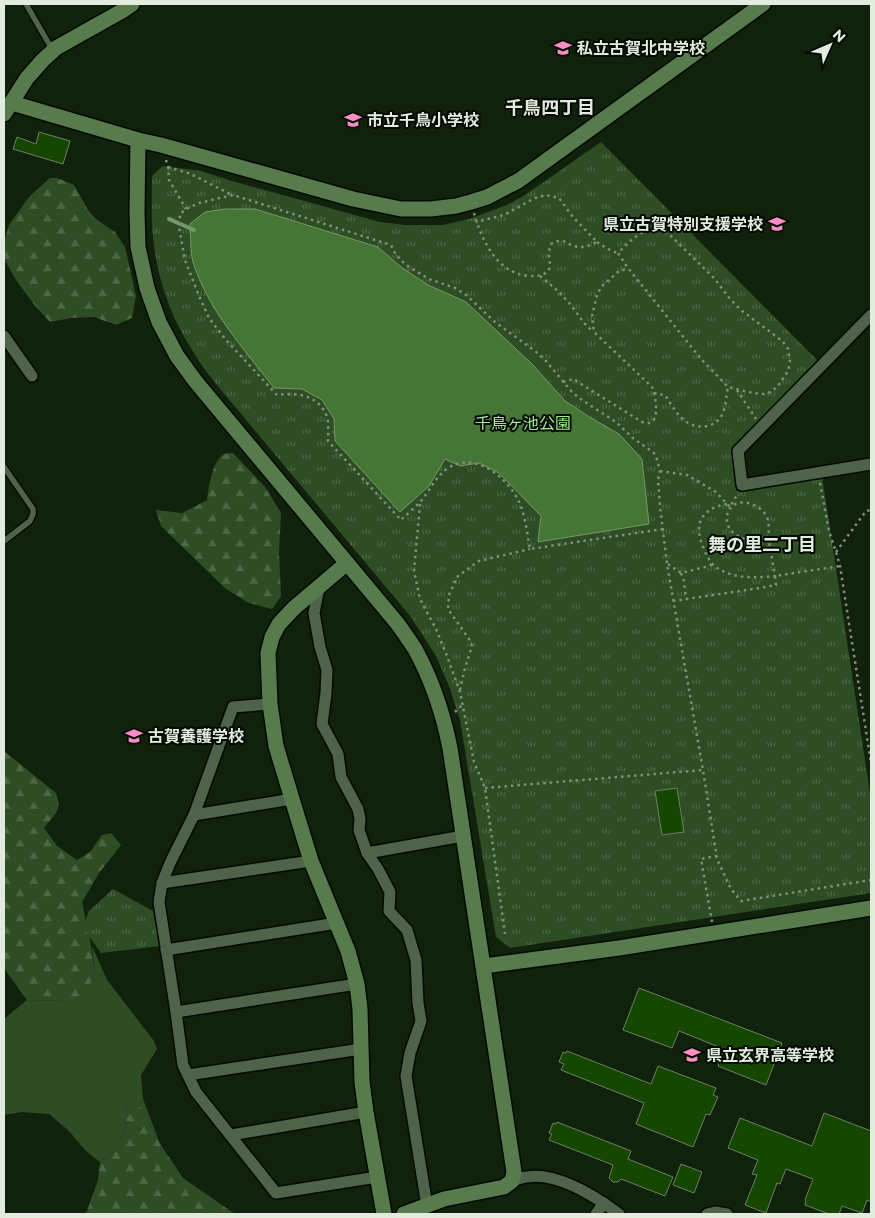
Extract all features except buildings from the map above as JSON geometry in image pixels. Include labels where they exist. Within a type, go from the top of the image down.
[{"type":"street","points":[[132,4],[56,48],[28,78],[6,110],[162,145],[353,199],[401,209],[431,209],[471,202],[487,197],[518,181],[763,4]]},
{"type":"street","points":[[138,140],[138,247],[147,288],[159,322],[178,356],[196,382],[397,623],[414,648],[430,681],[444,718],[484,966],[514,1172],[512,1181]]},
{"type":"street","points":[[871,315],[738,451],[742,485],[871,464]]},
{"type":"street","points":[[4,336],[32,376]]},
{"type":"street","points":[[347,563],[294,608],[272,637],[268,653],[270,704],[276,746],[311,861],[348,951],[357,984],[360,1009],[362,1082],[384,1214]]},
{"type":"street","points":[[319,588],[314,613],[320,647],[327,670],[322,724],[338,754],[341,777],[358,809],[360,819],[359,830],[367,853],[378,868],[390,892],[389,911],[407,930],[416,960],[418,1003],[421,1021],[410,1053],[406,1076],[427,1206]]},
{"type":"street","points":[[270,704],[232,707],[194,815],[170,862],[162,884],[159,902],[183,1065],[196,1092],[276,1193],[377,1177]]},
{"type":"street","points":[[194,815],[292,799]]},
{"type":"street","points":[[367,853],[463,836]]},
{"type":"street","points":[[162,884],[311,861]]},
{"type":"street","points":[[484,966],[619,948],[871,908]]},
{"type":"street","points":[[166,950],[337,924]]},
{"type":"street","points":[[176,1012],[357,984]]},
{"type":"street","points":[[188,1075],[360,1049]]},
{"type":"street","points":[[230,1134],[366,1112]]},
{"type":"street","points":[[404,1214],[444,1199],[504,1187],[512,1181],[527,1177],[546,1177],[563,1181],[604,1203],[619,1214]]},
{"type":"street","points":[[596,1214],[604,1203]]},
{"type":"street","points":[[706,1214],[715,1212],[727,1214]]},
{"type":"lane","points":[[26,4],[49,44],[56,48]]},
{"type":"lane","points":[[4,467],[33,509],[33,514],[30,521],[4,541]]},
{"type":"path","points":[[162,145],[168,167],[169,180],[186,209]]},
{"type":"path","points":[[168,167],[191,174],[233,195],[390,244],[406,265],[466,295],[495,322],[546,361],[572,392],[616,422],[633,438],[654,453],[660,471],[658,480],[667,564],[716,856],[731,889],[741,901],[871,880]]},
{"type":"path","points":[[233,195],[199,203],[186,209],[180,214],[179,220],[185,260],[199,296],[209,318],[226,340],[277,395],[286,393],[303,394],[314,399],[327,416],[328,441],[401,520],[420,502],[449,467],[470,462],[484,466],[506,483],[517,497],[524,517],[530,549]]},
{"type":"path","points":[[476,222],[504,215],[535,198],[546,195],[559,198],[573,217],[597,242],[618,253],[701,359],[728,387],[764,394],[771,392],[778,386],[788,370],[790,362],[788,349],[783,342],[730,299],[714,278],[670,235],[658,230],[647,230],[631,240],[618,253]]},
{"type":"path","points":[[471,202],[479,231],[489,250],[506,268],[522,275],[540,276],[561,293],[585,325],[652,387],[656,405],[655,417],[650,424],[646,424],[572,379],[563,382]]},
{"type":"path","points":[[540,276],[550,266],[549,252],[551,244],[563,240],[569,245],[581,248],[597,242]]},
{"type":"path","points":[[594,332],[592,316],[601,287],[619,271],[628,268]]},
{"type":"path","points":[[654,393],[664,394],[682,419],[700,427],[712,424],[723,413],[728,387]]},
{"type":"path","points":[[738,390],[761,426]]},
{"type":"path","points":[[660,471],[687,475],[716,492],[730,507]]},
{"type":"path","points":[[818,472],[829,531],[840,566],[871,763]]},
{"type":"path","points":[[420,502],[414,572],[420,600],[440,638],[460,692],[474,762],[485,788],[505,934]]},
{"type":"path","points":[[674,601],[776,585],[768,536],[768,518],[762,510],[753,505],[742,503],[730,507],[727,515],[727,524],[736,535],[748,540],[758,540],[768,536]]},
{"type":"path","points":[[727,504],[711,509],[701,518],[699,525],[700,540],[704,550],[712,564],[718,569],[728,574],[758,578],[840,566]]},
{"type":"path","points":[[836,552],[866,511],[871,510]]},
{"type":"path","points":[[460,692],[472,646],[470,638],[448,609],[449,595],[457,577],[479,561],[499,555],[663,529]]},
{"type":"path","points":[[667,564],[681,573],[686,599]]},
{"type":"path","points":[[681,573],[712,564]]},
{"type":"path","points":[[485,788],[703,770]]},
{"type":"path","points":[[714,933],[701,859],[716,856]]},
{"type":"green space","name":"千鳥ヶ池公園","points":[[601,142],[818,361],[732,450],[736,491],[822,476],[871,800],[871,893],[510,948],[496,937],[460,720],[449,686],[436,656],[411,617],[216,384],[186,340],[166,298],[158,268],[152,229],[152,176],[163,166],[201,171],[380,222],[405,225],[443,225],[469,219],[507,205],[525,195]]},
{"type":"green space","points":[[50,178],[57,178],[74,185],[88,210],[96,219],[115,232],[125,247],[136,296],[132,318],[116,325],[94,317],[71,318],[50,322],[16,280],[4,259],[4,242],[9,225],[29,197]]},
{"type":"green space","points":[[233,453],[265,487],[281,513],[279,552],[281,596],[272,609],[249,603],[226,589],[161,526],[156,510],[182,513],[207,500],[212,475],[217,462],[224,454]]},
{"type":"green space","points":[[4,751],[56,793],[59,804],[56,813],[44,828],[57,846],[77,860],[90,852],[102,835],[111,833],[121,845],[99,873],[82,902],[95,974],[85,994],[67,1001],[27,1000],[4,968]]},
{"type":"green space","points":[[113,889],[153,911],[160,946],[101,953],[83,928],[89,911]]},
{"type":"green space","points":[[92,946],[107,980],[154,1041],[157,1049],[141,1075],[143,1099],[160,1144],[141,1107],[135,1102],[127,1107],[125,1128],[116,1150],[100,1162],[86,1151],[68,1130],[49,1114],[22,1112],[4,1115],[4,1019],[27,1000],[67,1001],[95,974]]},
{"type":"green space","points":[[135,1102],[141,1107],[160,1144],[183,1178],[235,1214],[84,1214],[87,1211],[98,1180],[100,1162],[116,1150],[125,1128],[127,1107]]},
{"type":"shaded area","points":[[225,209],[255,209],[378,247],[401,267],[428,285],[466,302],[533,365],[565,401],[619,434],[642,459],[649,524],[538,542],[541,516],[499,473],[479,463],[460,466],[445,459],[429,486],[400,512],[335,441],[334,419],[322,400],[302,389],[274,388],[217,313],[193,262],[190,224],[205,212]]},
{"type":"waterway","points":[[169,219],[194,230]]},
{"type":"place","name":"私立古賀北中学校","points":[[563,48]]},
{"type":"place","name":"市立千鳥小学校","points":[[353,120]]},
{"type":"place","name":"県立古賀特別支援学校","points":[[777,224]]},
{"type":"place","name":"古賀養護学校","points":[[134,736]]},
{"type":"place","name":"県立玄界高等学校","points":[[692,1055]]},
{"type":"district","name":"千鳥四丁目","points":[[550,108]]},
{"type":"district","name":"舞の里二丁目","points":[[762,545]]}]
